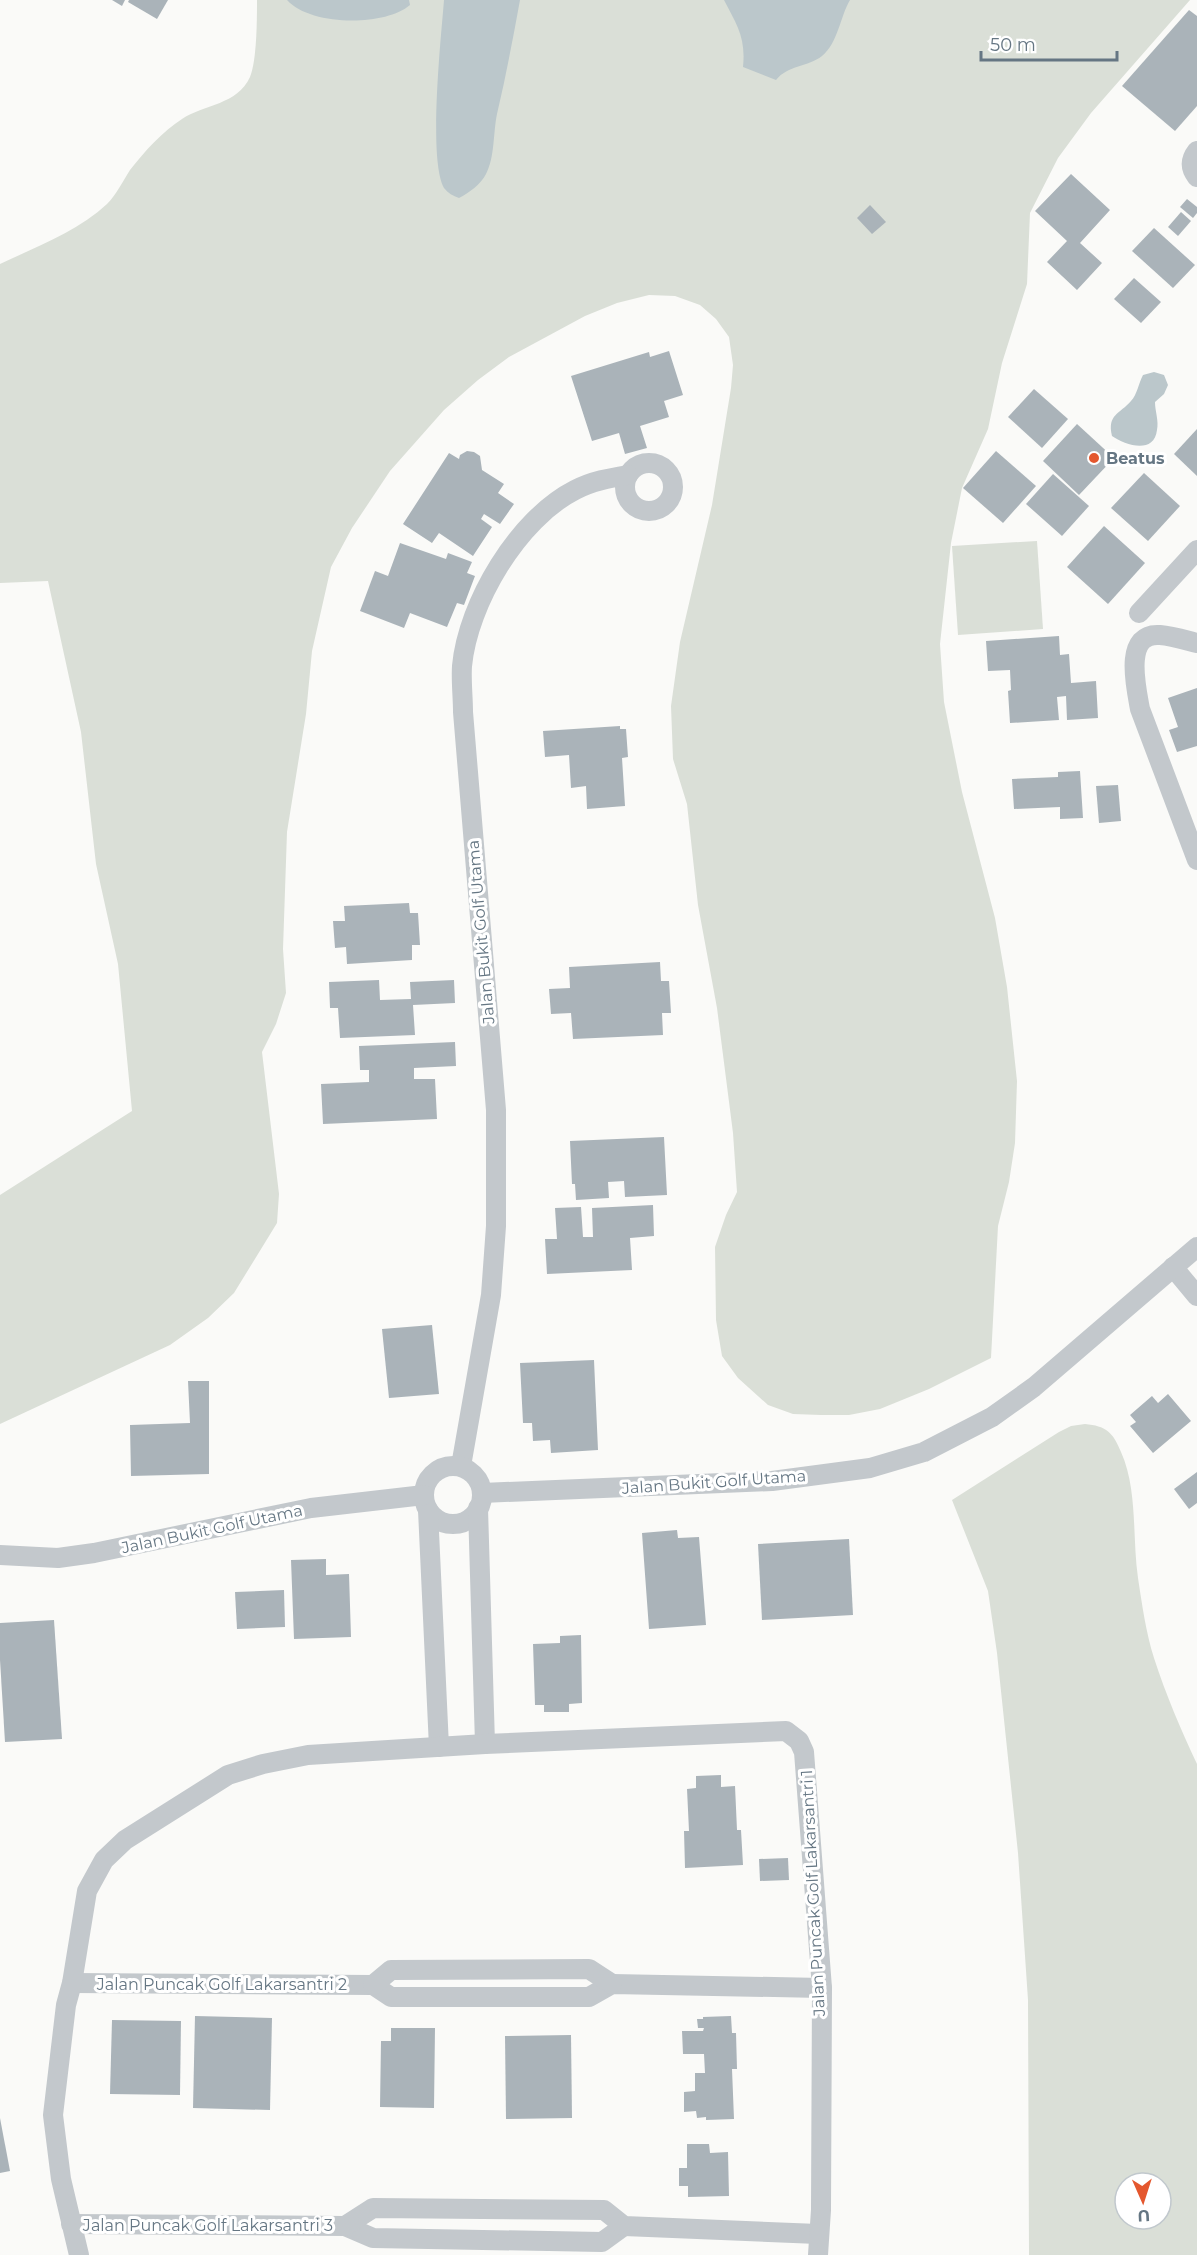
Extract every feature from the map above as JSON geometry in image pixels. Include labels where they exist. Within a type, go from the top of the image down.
[{"type":"street","points":[[1197,151],[1191,166],[1197,177]]},
{"type":"street","name":"Jalan Bukit Golf Utama","points":[[461,1466],[491,1295],[496,1227],[496,1110],[463,712],[462,665],[472,623],[491,578],[518,537],[545,512],[573,491],[595,481],[628,475]]},
{"type":"street","points":[[1139,613],[1197,550]]},
{"type":"street","points":[[1197,643],[1159,635],[1147,636],[1138,644],[1135,656],[1140,709],[1197,860]]},
{"type":"street","name":"Jalan Bukit Golf Utama","points":[[480,1501],[772,1481],[870,1468],[924,1452],[992,1417],[1034,1387],[1197,1247]]},
{"type":"street","points":[[1173,1267],[1197,1296]]},
{"type":"street","points":[[439,1747],[425,1486],[435,1472],[442,1467],[461,1466],[478,1479],[485,1744]]},
{"type":"street","points":[[426,1502],[436,1518],[453,1523],[470,1518],[480,1501]]},
{"type":"street","name":"Jalan Bukit Golf Utama","points":[[0,1555],[58,1558],[94,1553],[311,1508],[426,1502]]},
{"type":"street","name":"Jalan Puncak Golf Lakarsantri 1","points":[[79,2255],[56,2149],[53,2115],[66,2005],[72,1983],[87,1891],[104,1860],[125,1840],[228,1775],[263,1764],[308,1755],[485,1744],[786,1731],[798,1741],[804,1752],[807,1769],[822,1988],[821,2210],[818,2255]]},
{"type":"street","name":"Jalan Puncak Golf Lakarsantri 2","points":[[373,1985],[391,1970],[590,1969],[612,1984]]},
{"type":"street","name":"Jalan Puncak Golf Lakarsantri 2","points":[[72,1983],[373,1985],[390,1997],[589,1997],[612,1984],[822,1988]]},
{"type":"street","name":"Jalan Puncak Golf Lakarsantri 3","points":[[71,2224],[345,2226],[373,2238],[602,2242],[624,2226],[604,2210],[373,2208],[345,2226]]},
{"type":"street","points":[[624,2226],[818,2234]]},
{"type":"shaded area","points":[[257,0],[1190,0],[1091,113],[1058,158],[1030,213],[1027,284],[1002,363],[988,429],[962,488],[951,543],[940,644],[944,702],[962,792],[995,918],[1007,987],[1017,1081],[1015,1143],[1009,1182],[998,1226],[991,1358],[929,1389],[880,1409],[849,1415],[821,1415],[793,1414],[768,1405],[738,1378],[722,1356],[716,1320],[715,1247],[737,1192],[733,1133],[717,1008],[698,905],[687,804],[673,759],[671,706],[680,642],[712,505],[733,365],[729,337],[716,319],[700,305],[675,296],[649,295],[617,303],[585,316],[509,357],[478,380],[444,410],[390,471],[352,528],[331,567],[312,651],[306,714],[287,832],[283,949],[286,993],[276,1024],[262,1052],[279,1194],[277,1223],[234,1293],[208,1318],[170,1345],[0,1424],[0,1195],[132,1111],[118,964],[96,864],[81,732],[48,581],[0,583],[0,264],[56,238],[96,214],[107,204],[130,170],[154,142],[182,119],[229,99],[244,86],[250,77],[254,60]]},
{"type":"shaded area","points":[[287,0],[409,0],[410,5],[383,17],[347,20],[312,15],[298,9]]},
{"type":"shaded area","points":[[444,0],[520,0],[497,114],[489,167],[478,185],[459,198],[444,188],[439,173],[437,152],[438,69]]},
{"type":"shaded area","points":[[724,0],[850,0],[827,51],[816,60],[786,71],[776,80],[743,67],[742,40]]},
{"type":"shaded area","points":[[1154,372],[1164,375],[1168,385],[1164,394],[1155,402],[1158,423],[1155,438],[1151,443],[1138,446],[1112,436],[1113,419],[1133,398],[1143,375]]},
{"type":"shaded area","points":[[1037,541],[1043,629],[958,635],[952,546]]},
{"type":"shaded area","points":[[1085,1424],[1098,1426],[1112,1435],[1121,1452],[1130,1482],[1136,1562],[1149,1639],[1169,1699],[1197,1764],[1197,2255],[1029,2255],[1028,2000],[1018,1853],[997,1653],[988,1591],[952,1500],[1071,1426]]},
{"type":"building","points":[[112,0],[125,0],[122,6]]},
{"type":"building","points":[[129,0],[168,0],[157,19],[128,2]]},
{"type":"building","points":[[1189,10],[1197,16],[1197,106],[1175,131],[1122,86]]},
{"type":"building","points":[[1071,174],[1110,210],[1080,243],[1102,263],[1077,290],[1047,262],[1067,241],[1035,211]]},
{"type":"building","points":[[1187,199],[1197,207],[1197,213],[1193,218],[1180,207]]},
{"type":"building","points":[[870,205],[886,222],[872,234],[857,218]]},
{"type":"building","points":[[1181,212],[1191,221],[1178,236],[1168,227]]},
{"type":"building","points":[[1154,228],[1195,265],[1173,288],[1132,251]]},
{"type":"building","points":[[1134,278],[1161,302],[1141,323],[1114,299]]},
{"type":"building","points":[[669,351],[683,395],[664,401],[669,417],[640,426],[647,448],[625,454],[619,433],[592,441],[571,376],[649,352],[650,357]]},
{"type":"building","points":[[1034,389],[1068,419],[1042,448],[1008,417]]},
{"type":"building","points":[[1077,424],[1114,458],[1079,495],[1043,461]]},
{"type":"building","points":[[1197,429],[1197,476],[1174,454]]},
{"type":"building","points":[[467,451],[480,456],[482,470],[504,484],[498,493],[514,504],[500,524],[484,514],[481,519],[492,527],[473,556],[439,533],[432,543],[403,524],[449,453],[459,459],[460,455]]},
{"type":"building","points":[[996,451],[1036,486],[1003,523],[963,488]]},
{"type":"building","points":[[1144,473],[1180,506],[1148,541],[1111,508]]},
{"type":"building","points":[[1053,474],[1089,506],[1062,536],[1026,504]]},
{"type":"building","points":[[1104,526],[1145,563],[1108,604],[1067,567]]},
{"type":"building","points":[[400,543],[446,559],[448,553],[472,562],[467,573],[475,576],[464,605],[457,603],[447,627],[410,613],[404,628],[360,611],[375,571],[388,576]]},
{"type":"building","points":[[1059,636],[1060,655],[1069,654],[1071,683],[1096,681],[1098,718],[1067,720],[1066,696],[1057,697],[1059,720],[1010,723],[1008,691],[1011,690],[1010,670],[988,671],[986,641]]},
{"type":"building","points":[[1197,688],[1197,746],[1177,752],[1169,730],[1178,727],[1168,698]]},
{"type":"building","points":[[620,726],[620,729],[626,729],[628,757],[622,758],[625,806],[587,809],[586,786],[571,788],[569,755],[545,757],[543,731]]},
{"type":"building","points":[[1080,771],[1083,818],[1060,819],[1060,807],[1014,809],[1012,779],[1058,777],[1058,772]]},
{"type":"building","points":[[1118,785],[1121,821],[1099,823],[1096,786]]},
{"type":"building","points":[[409,903],[410,913],[418,913],[420,945],[412,945],[412,960],[347,964],[346,947],[335,948],[333,921],[345,921],[344,906]]},
{"type":"building","points":[[660,962],[661,981],[669,981],[671,1013],[662,1013],[663,1035],[573,1039],[571,1013],[551,1014],[549,989],[570,988],[569,967]]},
{"type":"building","points":[[379,980],[380,1000],[411,999],[410,982],[454,980],[455,1003],[413,1005],[415,1035],[340,1038],[338,1008],[330,1008],[329,982]]},
{"type":"building","points":[[455,1042],[456,1066],[414,1068],[414,1079],[435,1079],[437,1119],[323,1124],[321,1084],[369,1082],[369,1070],[360,1070],[359,1046]]},
{"type":"building","points":[[664,1137],[667,1195],[625,1197],[624,1181],[608,1182],[609,1198],[576,1200],[575,1184],[572,1184],[570,1141]]},
{"type":"building","points":[[653,1205],[654,1236],[630,1238],[632,1270],[547,1274],[545,1239],[557,1239],[555,1208],[581,1207],[583,1237],[593,1237],[592,1208]]},
{"type":"building","points":[[432,1325],[439,1394],[389,1398],[382,1329]]},
{"type":"building","points":[[594,1360],[598,1450],[551,1453],[550,1440],[533,1441],[532,1423],[523,1423],[520,1363]]},
{"type":"building","points":[[188,1381],[209,1381],[209,1474],[131,1476],[130,1425],[190,1423]]},
{"type":"building","points":[[1168,1394],[1191,1421],[1153,1453],[1130,1426],[1136,1422],[1130,1415],[1152,1396],[1158,1403]]},
{"type":"building","points":[[1197,1472],[1197,1503],[1189,1509],[1174,1489]]},
{"type":"building","points":[[677,1530],[678,1538],[699,1537],[706,1625],[649,1629],[642,1533]]},
{"type":"building","points":[[849,1539],[853,1615],[762,1620],[758,1544]]},
{"type":"building","points":[[326,1559],[326,1575],[349,1574],[351,1637],[294,1639],[291,1560]]},
{"type":"building","points":[[284,1590],[285,1627],[237,1629],[235,1592]]},
{"type":"building","points":[[54,1620],[62,1739],[5,1742],[0,1623]]},
{"type":"building","points":[[581,1635],[582,1703],[569,1704],[569,1712],[544,1712],[544,1705],[535,1705],[533,1644],[560,1643],[560,1636]]},
{"type":"building","points":[[721,1775],[721,1787],[735,1786],[737,1830],[741,1830],[743,1865],[685,1868],[684,1831],[689,1831],[687,1789],[696,1788],[696,1776]]},
{"type":"building","points":[[788,1858],[789,1880],[760,1881],[759,1859]]},
{"type":"building","points":[[195,2016],[272,2018],[270,2110],[193,2108]]},
{"type":"building","points":[[731,2016],[732,2033],[736,2033],[737,2069],[732,2069],[734,2119],[697,2118],[696,2111],[684,2112],[684,2092],[695,2091],[695,2073],[705,2073],[704,2054],[683,2054],[682,2031],[703,2031],[704,2028],[698,2028],[697,2019],[703,2019],[703,2017]]},
{"type":"building","points":[[112,2020],[181,2021],[180,2095],[110,2094]]},
{"type":"building","points":[[391,2028],[435,2028],[434,2108],[380,2107],[381,2041],[391,2041]]},
{"type":"building","points":[[571,2035],[572,2118],[506,2119],[505,2036]]},
{"type":"building","points":[[0,2118],[10,2171],[0,2173]]},
{"type":"building","points":[[687,2144],[709,2144],[710,2153],[728,2152],[729,2196],[688,2197],[688,2186],[679,2186],[679,2168],[687,2168]]},
{"type":"place","name":"Beatus","points":[[1094,458]]}]
